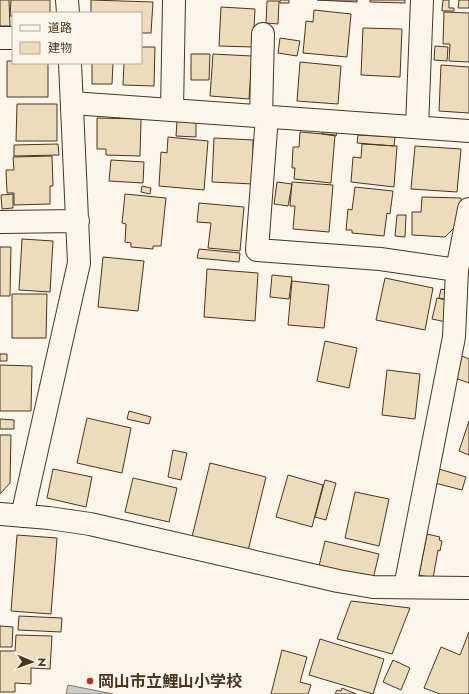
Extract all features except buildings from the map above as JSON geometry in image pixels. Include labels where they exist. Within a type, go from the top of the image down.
[{"type":"street","points":[[67,0],[68,12]]},
{"type":"street","points":[[172,110],[174,0]]},
{"type":"street","points":[[417,127],[422,0]]},
{"type":"street","points":[[263,34],[264,116],[257,250],[380,259],[457,270]]},
{"type":"street","points":[[0,38],[12,38]]},
{"type":"street","points":[[22,516],[79,263],[70,64]]},
{"type":"street","points":[[72,103],[469,131]]},
{"type":"street","points":[[405,587],[463,295],[457,270],[469,209]]},
{"type":"street","points":[[0,222],[78,221]]},
{"type":"street","points":[[0,514],[49,518],[90,524],[338,581],[373,587],[462,586],[469,588]]},
{"type":"shaded area","points":[[68,685],[113,694],[66,694]]},
{"type":"place","name":"岡山市立鯉山小学校","points":[[90,681]]}]
